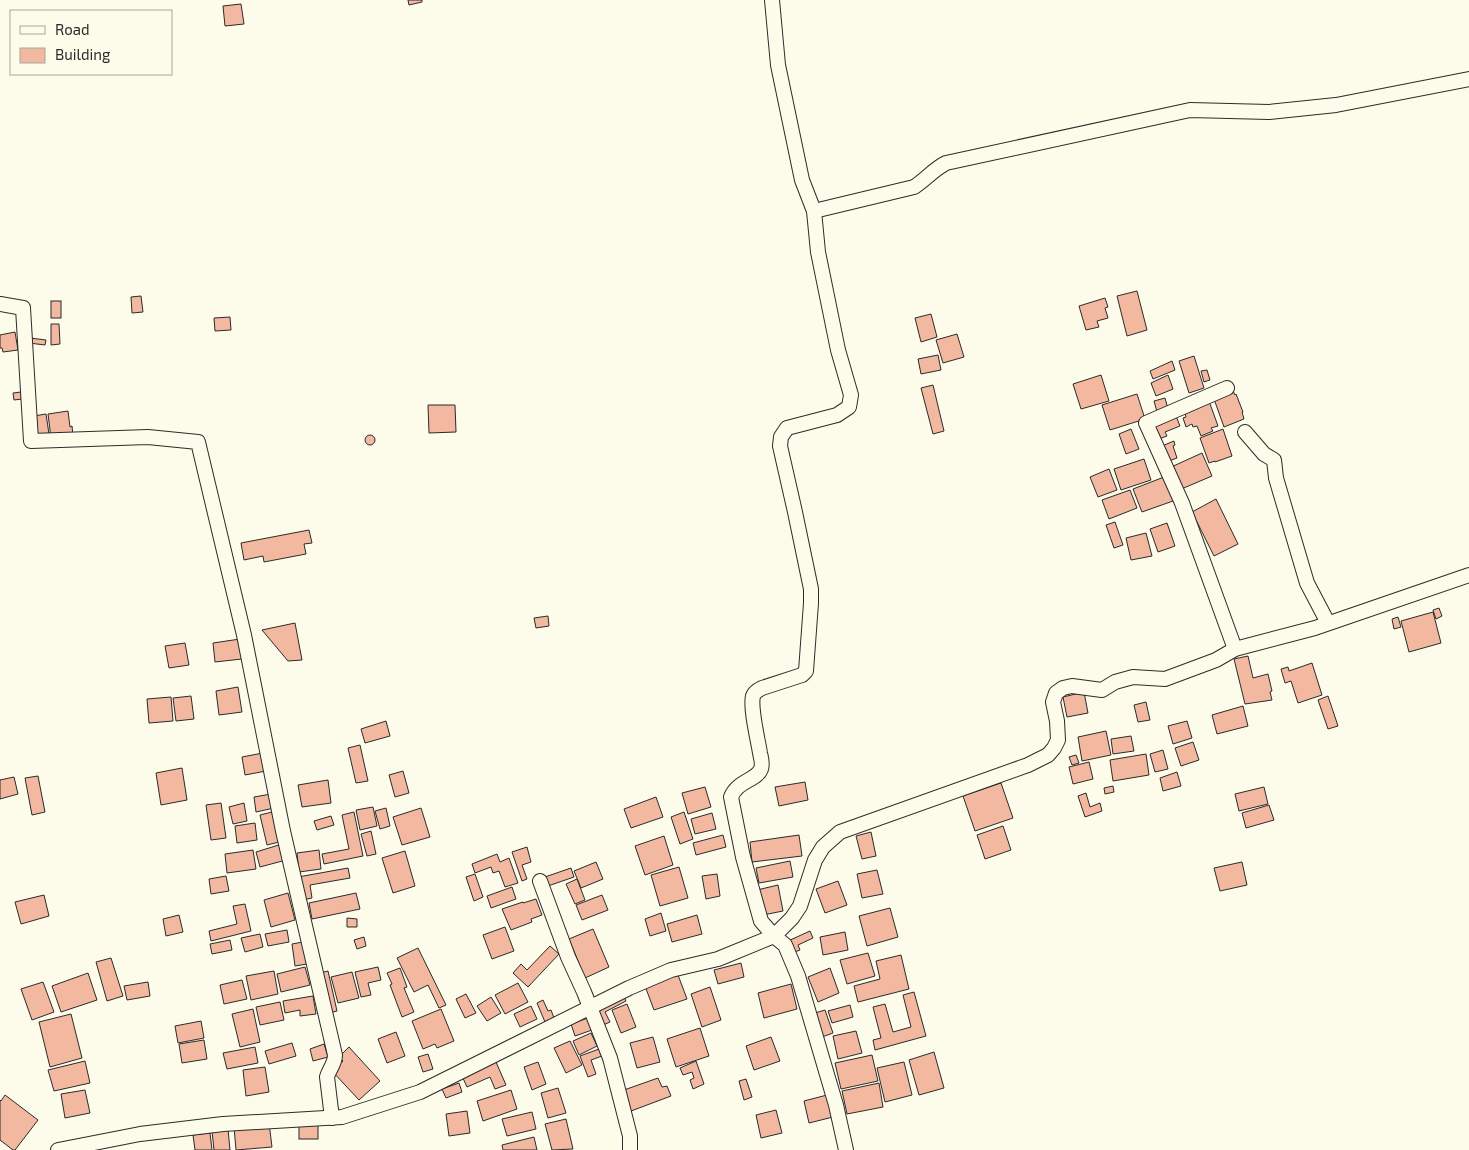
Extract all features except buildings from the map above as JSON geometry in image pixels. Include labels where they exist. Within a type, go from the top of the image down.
[{"type":"street","points":[[772,0],[778,65],[802,180],[814,211],[818,252],[838,350],[851,395],[849,407],[837,415],[787,428],[781,437],[780,446],[810,589],[811,603],[806,671],[802,676],[762,688],[756,691],[753,696],[754,722],[762,762],[761,770],[738,786],[733,791],[731,797],[743,857],[761,921],[785,945],[798,976],[836,1105],[846,1150]]},
{"type":"street","points":[[814,211],[914,187],[946,163],[1190,110],[1269,112],[1336,105],[1469,79]]},
{"type":"street","points":[[0,304],[23,308],[31,441],[148,437],[198,442],[244,635],[283,831],[335,1055],[335,1062],[327,1077],[332,1118]]},
{"type":"street","points":[[1227,388],[1146,423],[1182,503],[1235,649]]},
{"type":"street","points":[[1245,432],[1264,454],[1274,460],[1276,478],[1307,583],[1328,623]]},
{"type":"street","points":[[58,1150],[140,1134],[223,1124],[332,1118],[354,1114],[420,1092],[629,988],[671,970],[718,959],[774,936],[792,918],[800,906],[815,860],[823,847],[840,832],[1048,755],[1058,740],[1053,702],[1056,693],[1063,688],[1072,686],[1102,690],[1115,682],[1133,677],[1165,679],[1216,660],[1235,649],[1328,623],[1469,575]]},
{"type":"street","points":[[540,881],[568,957],[610,1058],[630,1136],[630,1150]]}]
